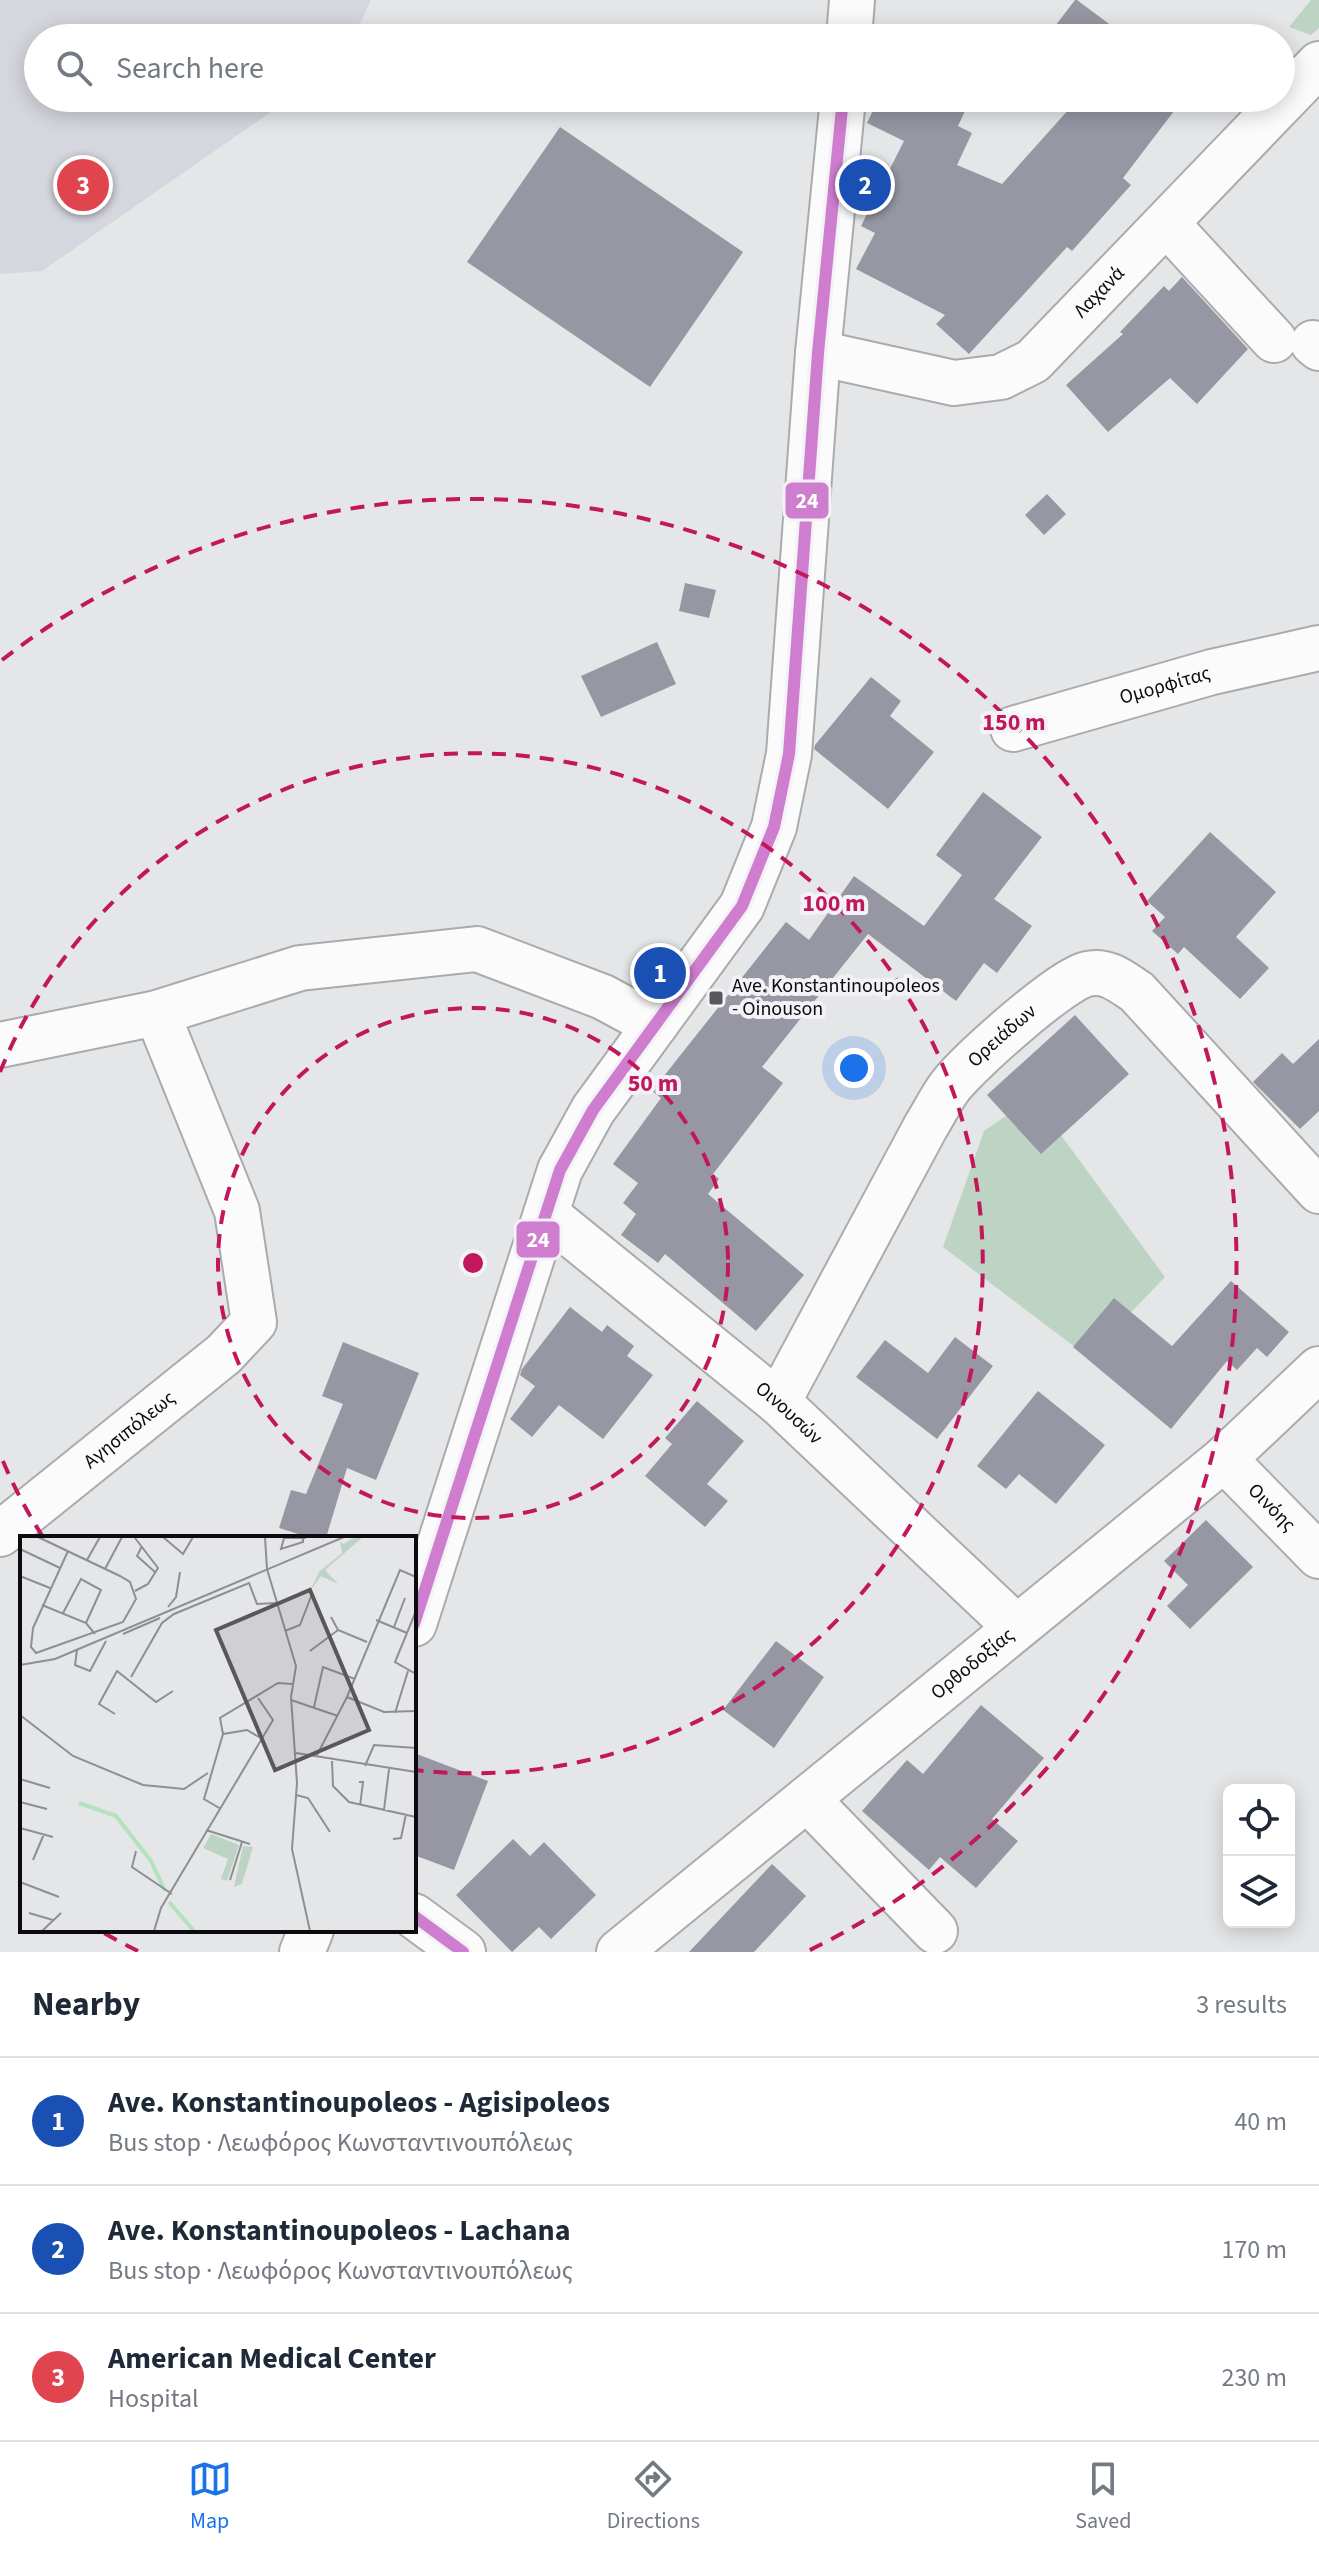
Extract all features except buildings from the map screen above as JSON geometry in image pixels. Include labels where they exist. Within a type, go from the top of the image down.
[{"type":"street","points":[[850,24],[852,0]]},
{"type":"street","name":"Λαχανά","points":[[1295,89],[1319,64]]},
{"type":"street","points":[[416,1618],[560,1170],[593,1110],[742,906],[774,827],[789,754],[818,353],[842,112]]},
{"type":"street","name":"Λαχανά","points":[[818,353],[954,383],[1001,377],[1033,361],[1273,112]]},
{"type":"street","points":[[1167,224],[1302,344]]},
{"type":"street","name":"Ομορφίτας","points":[[1013,729],[1212,672],[1319,648]]},
{"type":"street","points":[[0,1045],[157,1013],[300,968],[477,949],[603,997],[655,1025]]},
{"type":"street","name":"Ορειάδων","points":[[778,1402],[926,1126],[952,1085],[993,1043],[1067,983],[1087,974],[1118,978],[1137,992],[1319,1191]]},
{"type":"street","name":"Αγησιπόλεως","points":[[0,1534],[224,1354],[254,1322],[237,1211],[157,1013]]},
{"type":"street","name":"Οινουσών","points":[[546,1214],[778,1402],[1016,1627]]},
{"type":"street","name":"Ορθοδοξίας","points":[[619,1952],[1224,1459],[1319,1369]]},
{"type":"street","name":"Οινόης","points":[[1224,1459],[1319,1556]]},
{"type":"street","points":[[807,1799],[935,1931]]},
{"type":"street","points":[[416,1917],[463,1952]]},
{"type":"street","points":[[302,1952],[310,1932]]},
{"type":"shaded area","points":[[0,0],[371,0],[360,24],[24,24],[24,112],[271,112],[42,271],[0,274]]},
{"type":"green space","points":[[1311,0],[1319,0],[1319,28],[1311,35],[1295,29],[1295,24],[1291,24]]},
{"type":"green space","points":[[1033,1097],[1165,1277],[1088,1357],[943,1247],[984,1131]]},
{"type":"transit line","name":"24","points":[[416,1618],[560,1170],[593,1110],[742,906],[774,827],[789,754],[818,353],[842,112]]},
{"type":"transit line","name":"24","points":[[416,1917],[463,1952]]},
{"type":"place","name":"American Medical Center","points":[[83,185]]},
{"type":"place","name":"Ave. Konstantinoupoleos - Lachana","points":[[865,185]]},
{"type":"place","name":"Ave. Konstantinoupoleos - Agisipoleos","points":[[660,973]]},
{"type":"place","name":"Ave. Konstantinoupoleos - Oinouson","points":[[716,998]]}]
